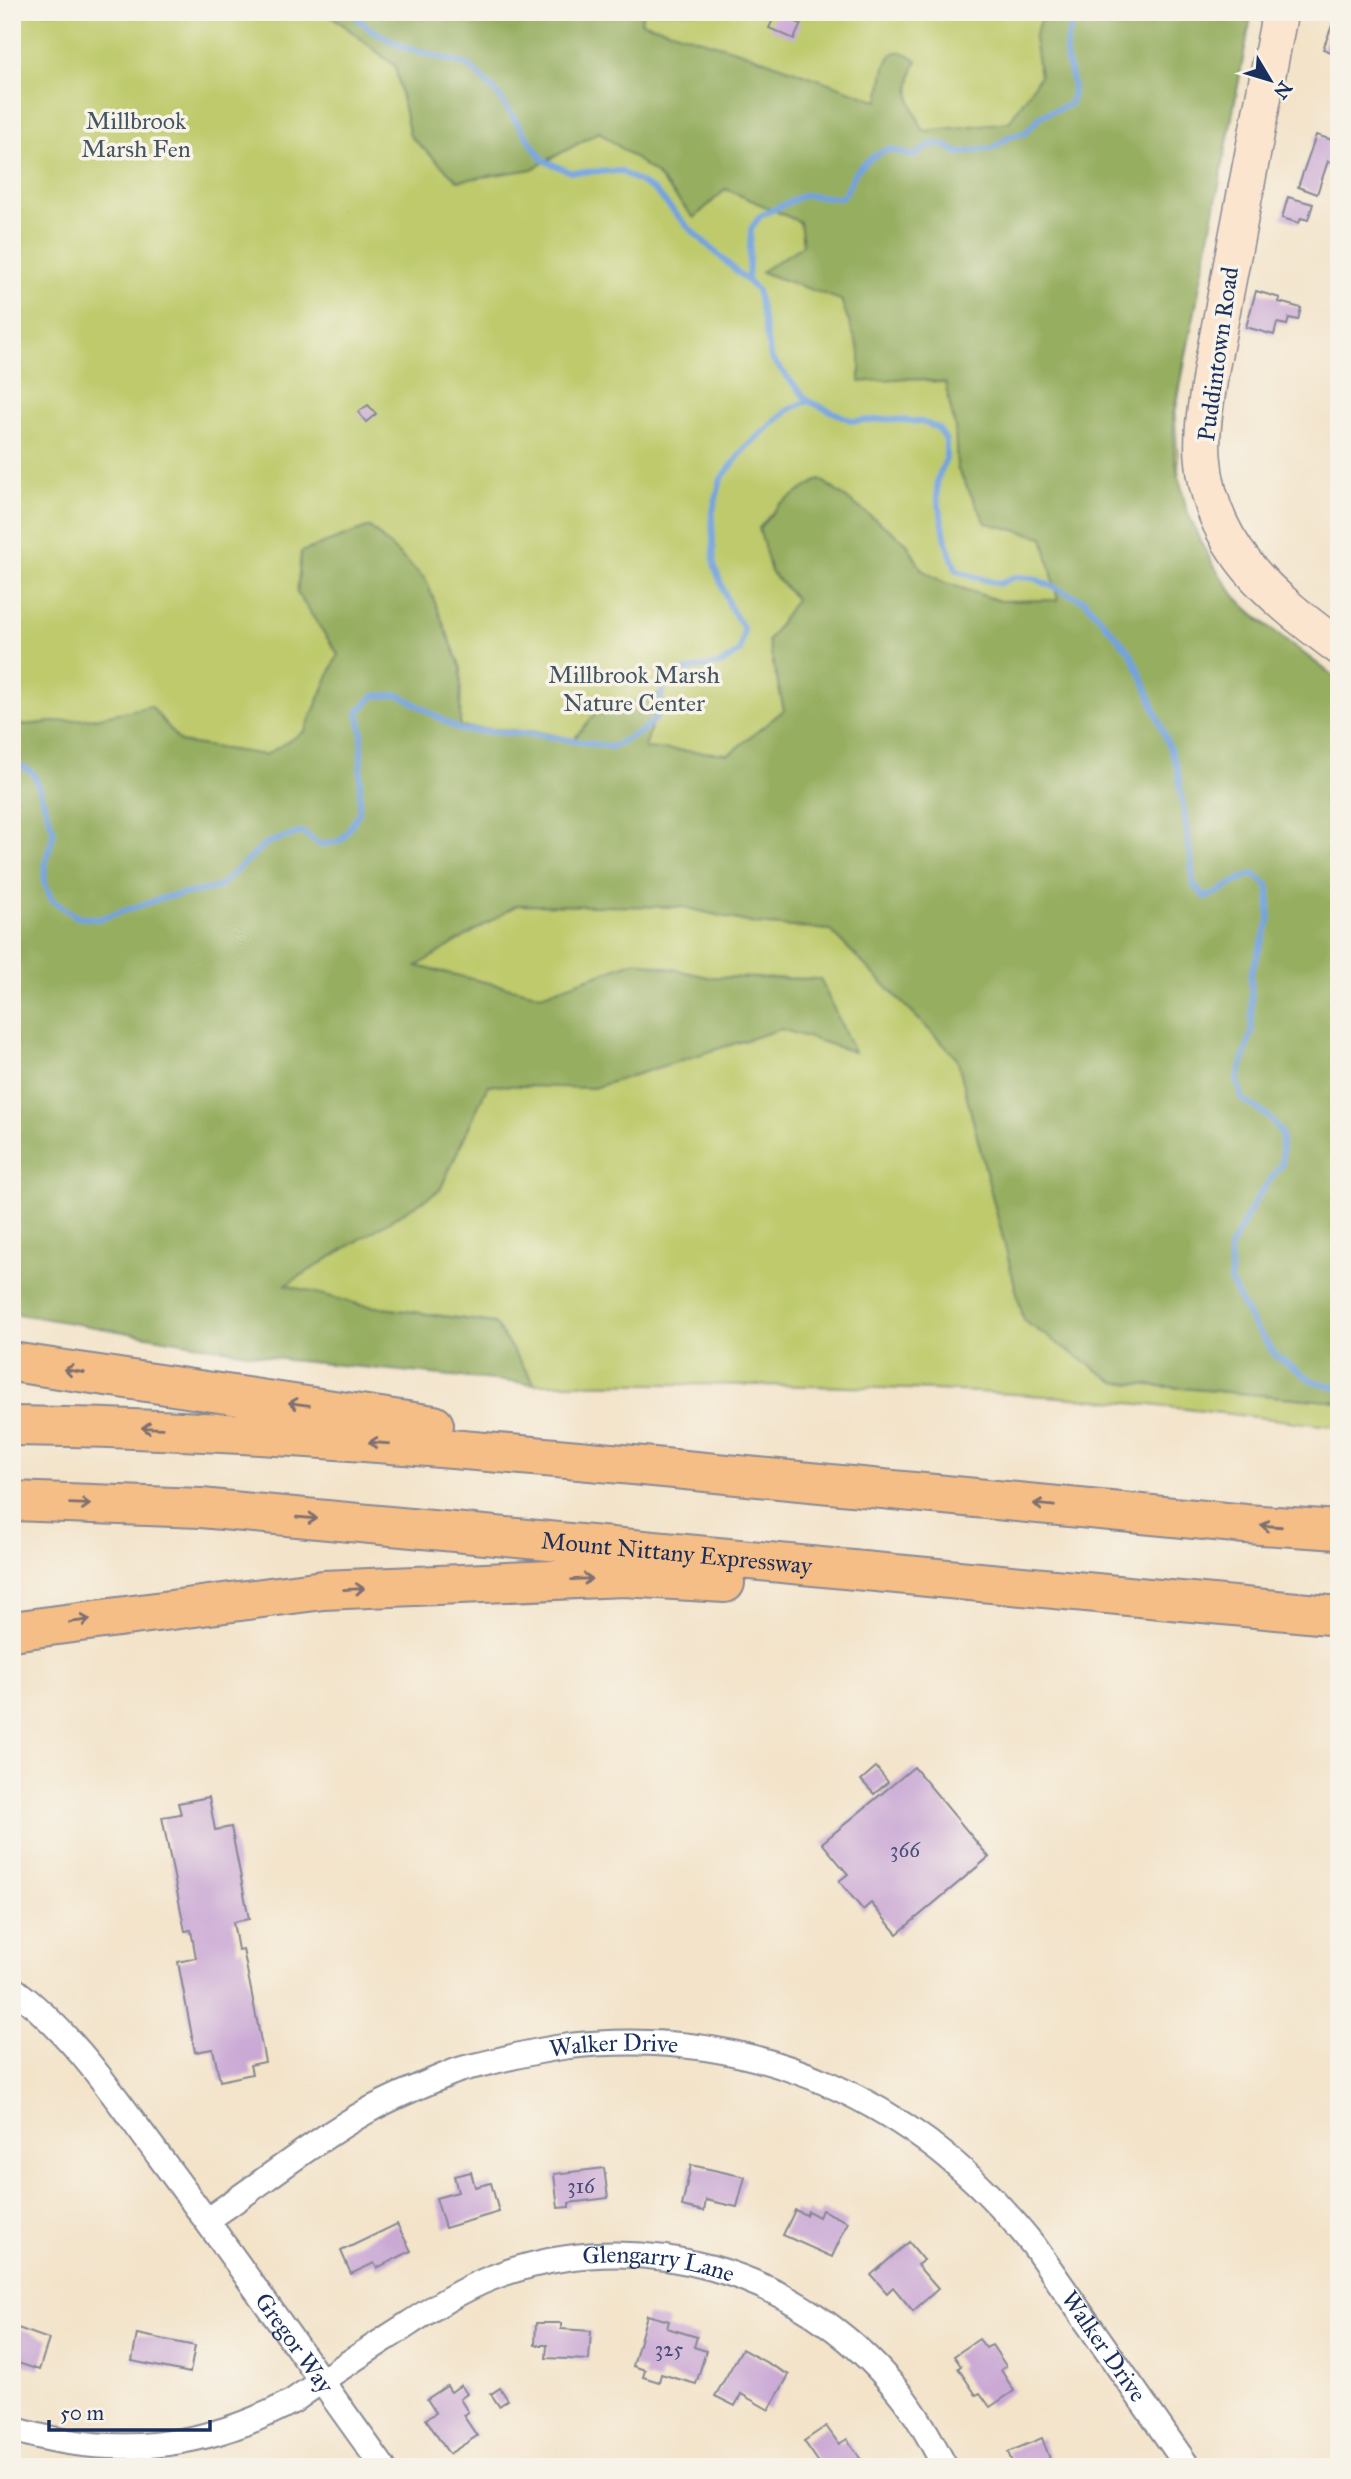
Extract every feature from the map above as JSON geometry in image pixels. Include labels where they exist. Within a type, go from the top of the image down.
[{"type":"highway","points":[[12,1362],[462,1430],[813,1466],[998,1500]]},
{"type":"highway","points":[[12,1426],[257,1433],[454,1449],[1246,1524],[1339,1530]]},
{"type":"highway","name":"Mount Nittany Expressway","points":[[12,1501],[201,1508],[1339,1616]]},
{"type":"highway","points":[[12,1630],[323,1590],[624,1577],[915,1595],[1234,1623],[1339,1623]]},
{"type":"street","name":"Puddintown Road","points":[[1280,12],[1211,370],[1204,419],[1203,456],[1219,526],[1238,556],[1279,601],[1339,647]]},
{"type":"street","points":[[12,1988],[50,2019],[81,2052],[207,2220]]},
{"type":"street","name":"Walker Drive","points":[[207,2220],[370,2109],[454,2071],[537,2050],[604,2042],[673,2044],[741,2054],[823,2081],[889,2115],[969,2174],[1010,2216],[1034,2246],[1188,2467]]},
{"type":"street","name":"Gregor Way","points":[[207,2220],[383,2467]]},
{"type":"street","name":"Glengarry Lane","points":[[12,2429],[74,2444],[107,2447],[143,2447],[200,2439],[266,2416],[293,2401],[447,2298],[492,2278],[555,2260],[620,2253],[670,2258],[719,2270],[766,2287],[810,2312],[850,2342],[897,2390],[927,2431],[945,2467]]},
{"type":"green space","name":"Millbrook Marsh Nature Center","points":[[12,12],[1250,12],[1175,415],[1181,504],[1207,575],[1339,685],[1115,1382],[1339,1402],[1339,1427],[1028,1395],[782,1385],[535,1384],[494,1323],[361,1305],[285,1285],[12,1281]]},
{"type":"green space","points":[[327,12],[643,12],[641,22],[742,52],[879,101],[886,63],[895,53],[903,52],[917,60],[910,96],[924,131],[1009,122],[1040,76],[1034,38],[1043,12],[1252,12],[1173,415],[1174,455],[1186,508],[1200,541],[1236,597],[1258,619],[1339,680],[1339,1402],[1115,1382],[1024,1321],[957,1058],[830,930],[755,924],[683,907],[517,905],[417,966],[541,995],[636,961],[708,977],[820,979],[854,1052],[781,1029],[593,1088],[488,1085],[440,1190],[286,1285],[361,1305],[494,1323],[535,1384],[288,1360],[12,1313],[12,726],[95,718],[151,706],[180,742],[265,755],[305,731],[338,654],[297,593],[301,552],[370,527],[426,580],[461,668],[460,727],[539,732],[574,739],[595,714],[660,694],[645,748],[729,754],[784,710],[768,641],[796,599],[771,572],[759,528],[780,504],[820,479],[906,542],[922,570],[943,582],[1000,601],[1058,600],[1043,537],[986,523],[957,468],[955,427],[945,383],[907,378],[860,382],[860,353],[841,300],[761,272],[803,245],[800,222],[726,189],[694,218],[656,174],[599,132],[532,169],[458,181],[410,136],[395,66]]},
{"type":"building","points":[[776,13],[801,24],[794,39],[769,28]]},
{"type":"building","points":[[1333,23],[1339,25],[1339,55],[1323,49]]},
{"type":"building","points":[[1316,135],[1339,142],[1339,165],[1328,161],[1317,194],[1298,187]]},
{"type":"building","points":[[1288,197],[1313,204],[1308,220],[1301,218],[1299,223],[1282,218]]},
{"type":"building","points":[[1256,291],[1280,298],[1279,302],[1301,308],[1298,320],[1289,318],[1287,325],[1277,323],[1274,335],[1246,327]]},
{"type":"building","points":[[368,405],[376,414],[366,422],[358,412]]},
{"type":"building","points":[[876,1767],[888,1782],[874,1794],[861,1780]]},
{"type":"building","points":[[914,1767],[989,1857],[897,1934],[871,1903],[863,1910],[839,1881],[848,1874],[822,1843]]},
{"type":"building","points":[[209,1797],[215,1830],[231,1827],[249,1919],[233,1922],[238,1950],[243,1949],[265,2062],[250,2065],[252,2074],[220,2081],[213,2049],[195,2052],[178,1962],[196,1958],[191,1930],[185,1931],[162,1817],[181,1814],[178,1803]]},
{"type":"building","points":[[691,2165],[745,2177],[737,2207],[706,2200],[704,2211],[682,2206]]},
{"type":"building","points":[[604,2168],[608,2198],[569,2203],[569,2207],[558,2208],[554,2174]]},
{"type":"building","points":[[471,2172],[475,2187],[491,2183],[499,2212],[445,2228],[436,2198],[458,2192],[454,2176]]},
{"type":"building","points":[[795,2210],[806,2215],[808,2211],[819,2217],[822,2210],[848,2222],[832,2257],[783,2235]]},
{"type":"building","points":[[397,2224],[411,2251],[377,2268],[374,2263],[351,2274],[341,2251]]},
{"type":"building","points":[[909,2242],[924,2260],[917,2265],[938,2289],[913,2311],[893,2287],[887,2293],[871,2275]]},
{"type":"building","points":[[647,2315],[669,2321],[667,2328],[697,2337],[694,2347],[706,2351],[696,2384],[661,2374],[659,2382],[643,2377],[645,2370],[633,2366]]},
{"type":"building","points":[[536,2323],[561,2323],[561,2329],[591,2331],[589,2360],[546,2358],[547,2345],[535,2345]]},
{"type":"building","points":[[12,2326],[49,2339],[39,2370],[12,2361]]},
{"type":"building","points":[[137,2334],[195,2346],[190,2373],[132,2361]]},
{"type":"building","points":[[979,2339],[986,2348],[992,2345],[1006,2366],[1001,2370],[1014,2391],[990,2407],[980,2393],[976,2395],[958,2368],[961,2366],[954,2356]]},
{"type":"building","points":[[742,2349],[789,2375],[769,2410],[741,2394],[735,2406],[715,2396]]},
{"type":"building","points":[[461,2385],[467,2394],[460,2399],[468,2412],[463,2415],[477,2436],[449,2454],[426,2419],[436,2413],[427,2399],[447,2386],[451,2392]]},
{"type":"building","points":[[500,2388],[508,2400],[499,2406],[491,2394]]},
{"type":"building","points":[[826,2426],[839,2444],[847,2439],[866,2467],[822,2467],[804,2441]]},
{"type":"building","points":[[1042,2438],[1050,2459],[1040,2464],[1041,2467],[1014,2467],[1008,2452]]},
{"type":"waterway","points":[[350,12],[370,29],[405,48],[468,65],[496,92],[543,160],[570,172],[620,171],[654,190],[688,227],[757,290],[771,358],[808,401]]},
{"type":"waterway","points":[[748,280],[751,229],[760,216],[804,195],[840,198],[859,169],[888,149],[914,156],[932,144],[946,146],[959,153],[994,148],[1008,137],[1025,133],[1041,116],[1070,104],[1073,88],[1066,45],[1077,12]]},
{"type":"waterway","points":[[12,760],[34,774],[54,832],[46,861],[44,882],[52,900],[77,917],[99,919],[166,897],[217,888],[267,843],[302,832],[321,845],[342,840],[359,813],[362,730],[358,712],[374,696],[400,695],[460,730],[539,735],[612,747],[642,731],[657,717],[663,687],[683,671],[721,664],[740,651],[744,629],[730,607],[714,565],[712,515],[721,479],[746,447],[788,410],[808,401],[853,421],[889,419],[922,422],[938,428],[946,440],[946,459],[937,480],[937,496],[947,545],[957,571],[999,584],[1014,577],[1033,578],[1085,601],[1130,652],[1177,767],[1193,884],[1205,897],[1254,874],[1269,887],[1269,922],[1251,973],[1252,1031],[1237,1081],[1243,1100],[1268,1116],[1282,1134],[1282,1164],[1258,1196],[1230,1248],[1231,1283],[1252,1323],[1276,1356],[1313,1381],[1339,1389]]},
{"type":"park label","name":"Millbrook Marsh Fen","points":[[136,135]]}]
